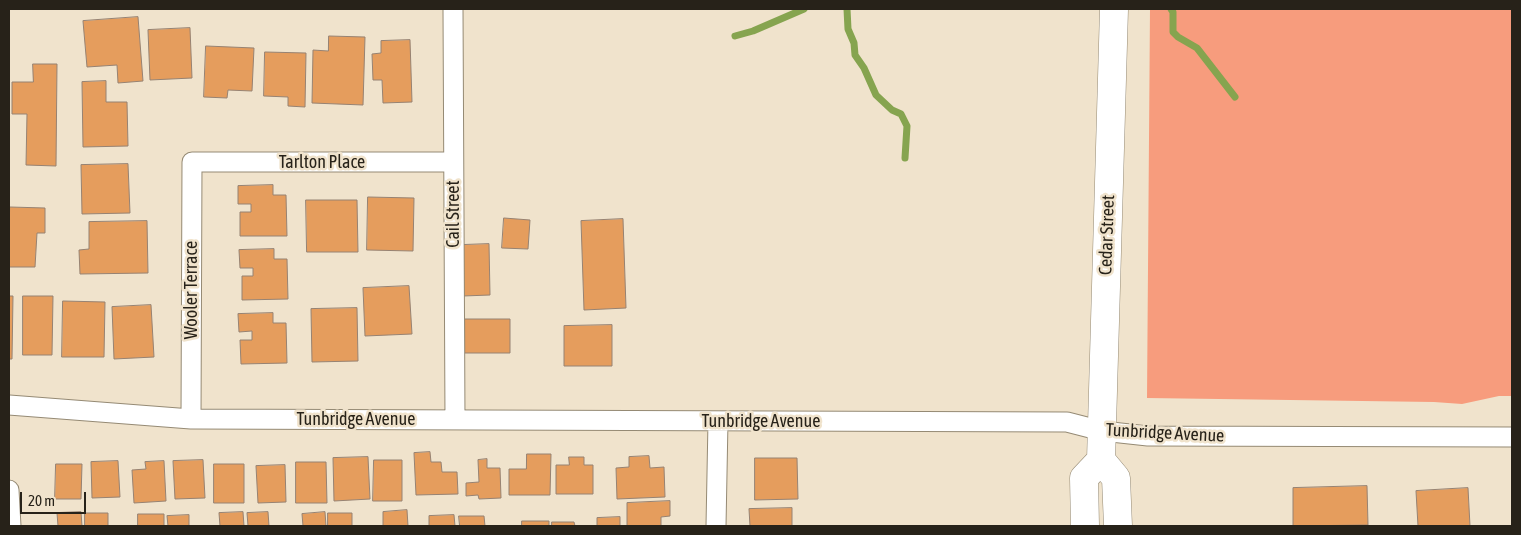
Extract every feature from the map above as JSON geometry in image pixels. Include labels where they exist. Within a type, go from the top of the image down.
[{"type":"main road","name":"Cedar Street","points":[[1101,460],[1114,9]]},
{"type":"main road","points":[[1085,526],[1084,478],[1101,460],[1116,478],[1118,526]]},
{"type":"street","name":"Cail Street","points":[[453,9],[455,420]]},
{"type":"street","name":"Tarlton Place","points":[[192,162],[453,162]]},
{"type":"street","name":"Wooler Terrace","points":[[191,419],[192,162]]},
{"type":"street","name":"Tunbridge Avenue","points":[[9,405],[191,419],[1067,422],[1102,431],[1148,436],[1512,437]]},
{"type":"street","points":[[716,526],[718,421]]},
{"type":"street","points":[[9,490],[11,526]]},
{"type":"shaded area","points":[[1150,9],[1512,9],[1512,396],[1499,396],[1462,404],[1147,398]]},
{"type":"building","points":[[138,17],[143,81],[118,83],[117,65],[87,67],[83,21]]},
{"type":"building","points":[[190,28],[192,78],[150,80],[148,30]]},
{"type":"building","points":[[329,36],[365,37],[363,105],[312,103],[313,50],[328,51]]},
{"type":"building","points":[[410,40],[412,102],[383,103],[382,80],[373,80],[372,54],[381,53],[381,41]]},
{"type":"building","points":[[206,46],[254,48],[252,91],[228,90],[227,98],[204,97]]},
{"type":"building","points":[[265,52],[306,53],[305,107],[288,106],[288,97],[264,96]]},
{"type":"building","points":[[33,64],[57,64],[56,166],[26,165],[27,114],[12,114],[12,82],[33,82]]},
{"type":"building","points":[[106,81],[106,102],[127,102],[128,146],[83,147],[82,82]]},
{"type":"building","points":[[128,164],[130,213],[82,214],[81,165]]},
{"type":"building","points":[[273,185],[273,195],[286,195],[287,236],[240,236],[240,212],[251,212],[251,204],[238,204],[238,186]]},
{"type":"building","points":[[368,197],[414,198],[413,251],[367,250]]},
{"type":"building","points":[[306,200],[357,200],[358,252],[307,252]]},
{"type":"building","points":[[10,207],[45,208],[45,233],[37,233],[35,267],[9,267]]},
{"type":"building","points":[[504,218],[530,220],[528,249],[502,248]]},
{"type":"building","points":[[623,219],[626,308],[584,310],[581,221]]},
{"type":"building","points":[[147,221],[148,273],[80,274],[79,250],[89,249],[89,222]]},
{"type":"building","points":[[489,244],[490,295],[463,296],[462,245]]},
{"type":"building","points":[[274,249],[274,259],[287,259],[288,299],[242,300],[242,276],[253,276],[253,268],[240,268],[239,250]]},
{"type":"building","points":[[409,286],[412,334],[365,336],[363,288]]},
{"type":"building","points":[[9,296],[13,296],[12,359],[9,359]]},
{"type":"building","points":[[23,296],[53,296],[52,355],[23,355]]},
{"type":"building","points":[[63,301],[105,302],[104,357],[62,357]]},
{"type":"building","points":[[151,305],[154,357],[114,359],[112,307]]},
{"type":"building","points":[[357,308],[358,361],[312,362],[311,309]]},
{"type":"building","points":[[273,313],[273,323],[286,323],[287,363],[241,364],[240,340],[252,340],[252,331],[239,332],[238,314]]},
{"type":"building","points":[[465,319],[510,319],[510,353],[465,353]]},
{"type":"building","points":[[612,325],[612,366],[564,366],[564,326]]},
{"type":"building","points":[[430,452],[431,462],[441,462],[442,472],[457,472],[458,494],[416,495],[414,453]]},
{"type":"building","points":[[527,454],[551,454],[550,495],[509,495],[509,469],[526,469]]},
{"type":"building","points":[[649,456],[650,468],[664,467],[665,497],[617,499],[616,468],[629,467],[629,457]]},
{"type":"building","points":[[368,457],[370,499],[334,501],[333,458]]},
{"type":"building","points":[[569,457],[584,457],[584,465],[593,465],[593,494],[556,494],[556,465],[569,465]]},
{"type":"building","points":[[755,458],[797,458],[798,499],[755,500]]},
{"type":"building","points":[[487,459],[487,468],[500,468],[501,498],[479,499],[478,495],[466,496],[466,483],[479,482],[478,460]]},
{"type":"building","points":[[203,460],[205,498],[175,499],[173,461]]},
{"type":"building","points":[[374,460],[402,460],[402,501],[373,501]]},
{"type":"building","points":[[118,461],[120,497],[92,498],[91,462]]},
{"type":"building","points":[[164,461],[166,501],[134,503],[132,470],[146,469],[145,462]]},
{"type":"building","points":[[296,462],[326,462],[327,503],[296,503]]},
{"type":"building","points":[[56,464],[82,464],[81,499],[55,499]]},
{"type":"building","points":[[214,464],[244,464],[244,503],[214,503]]},
{"type":"building","points":[[285,465],[286,502],[258,503],[256,466]]},
{"type":"building","points":[[1367,486],[1368,525],[1293,526],[1293,488]]},
{"type":"building","points":[[1468,488],[1470,526],[1418,526],[1416,491]]},
{"type":"building","points":[[670,501],[670,516],[661,517],[661,526],[627,526],[627,503]]},
{"type":"building","points":[[792,508],[792,526],[750,526],[749,509]]},
{"type":"building","points":[[407,510],[408,526],[383,526],[383,512]]},
{"type":"building","points":[[81,512],[82,526],[58,526],[57,513]]},
{"type":"building","points":[[243,512],[244,526],[220,526],[219,513]]},
{"type":"building","points":[[268,512],[269,526],[248,526],[247,513]]},
{"type":"building","points":[[325,512],[326,526],[303,526],[302,514]]},
{"type":"building","points":[[85,513],[108,513],[108,526],[85,526]]},
{"type":"building","points":[[328,513],[352,513],[352,526],[328,526]]},
{"type":"building","points":[[138,514],[164,514],[164,526],[138,526]]},
{"type":"building","points":[[189,515],[189,526],[168,526],[167,516]]},
{"type":"building","points":[[454,515],[455,526],[429,526],[429,516]]},
{"type":"building","points":[[459,516],[484,516],[485,526],[460,526]]},
{"type":"building","points":[[620,517],[620,526],[597,526],[597,518]]},
{"type":"building","points":[[522,521],[549,521],[549,526],[522,526]]},
{"type":"building","points":[[552,522],[574,522],[575,526],[552,526]]},
{"type":"waterway","points":[[735,36],[753,31],[804,9]]},
{"type":"waterway","points":[[847,9],[848,29],[854,43],[855,55],[864,68],[876,95],[892,110],[901,114],[907,126],[905,158]]},
{"type":"waterway","points":[[1171,9],[1173,12],[1173,32],[1197,48],[1235,97]]}]
